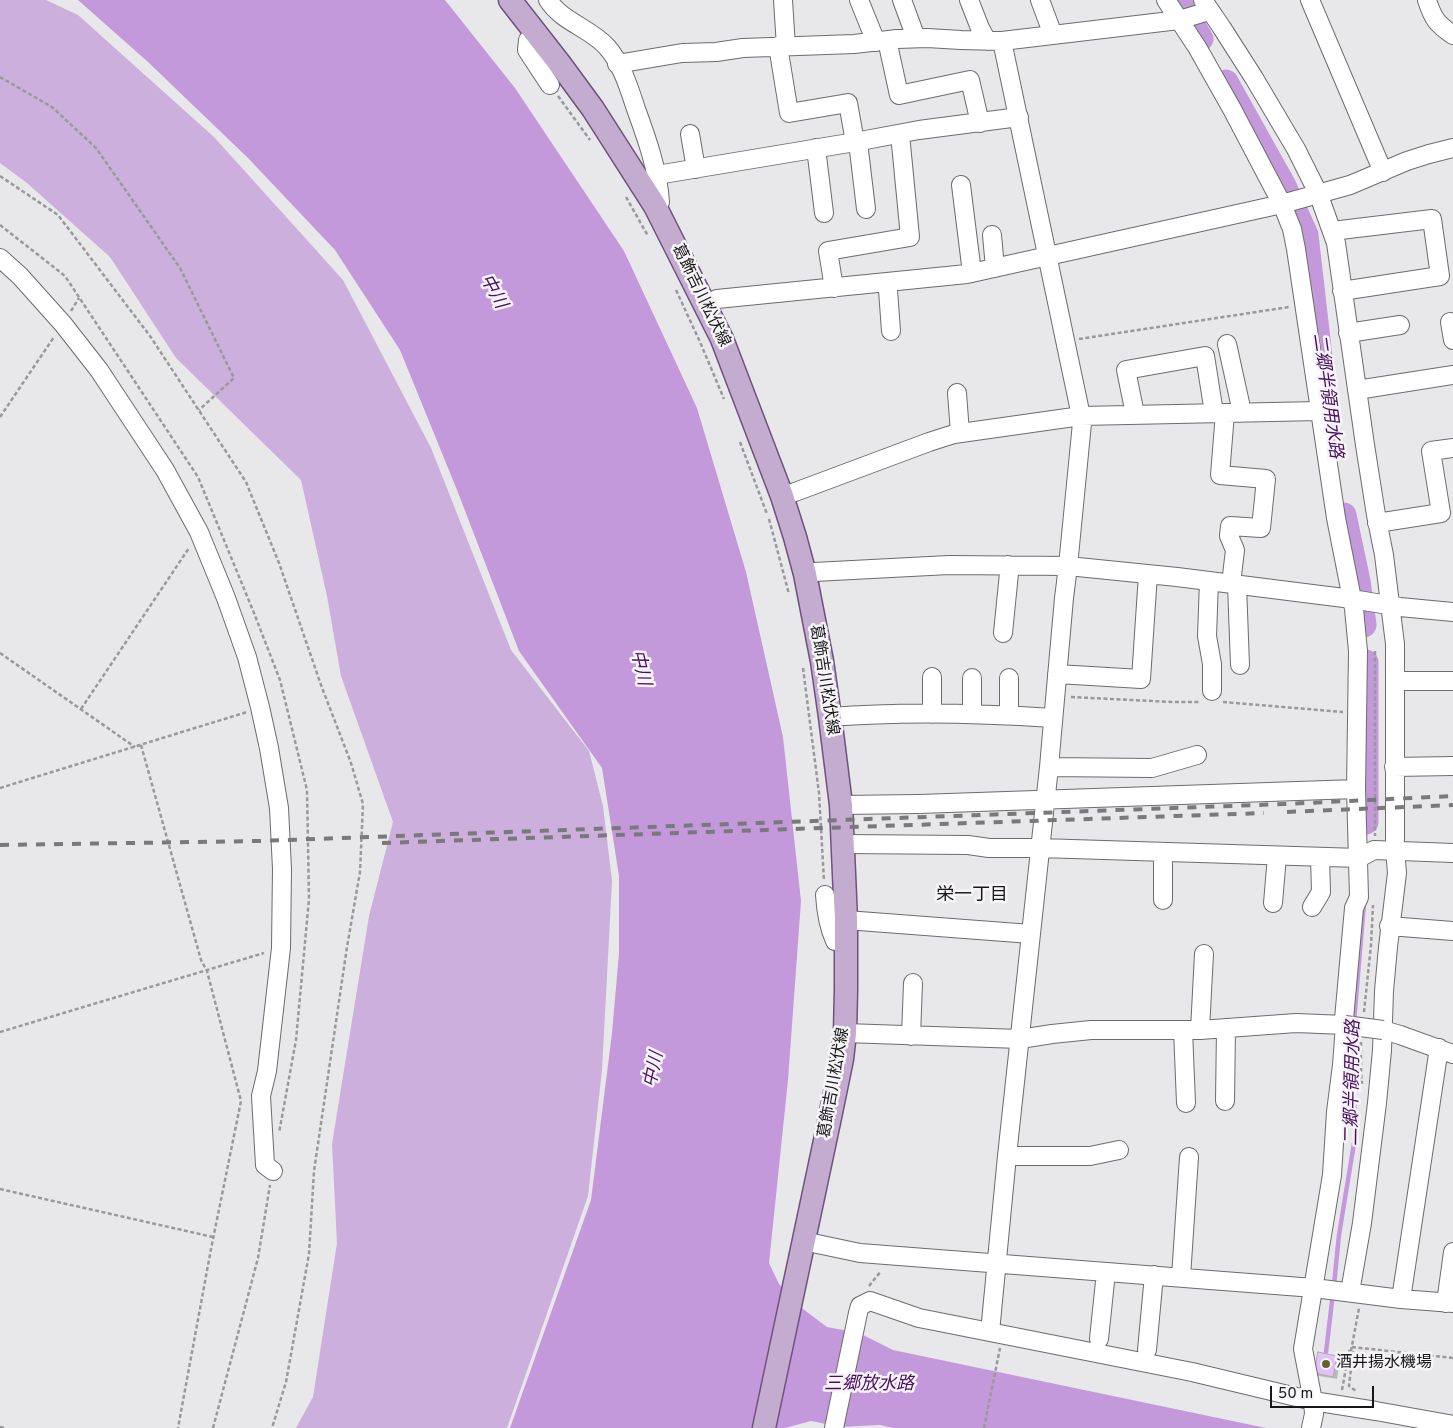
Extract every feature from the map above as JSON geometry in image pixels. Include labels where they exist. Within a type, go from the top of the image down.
[{"type":"main road","name":"葛飾吉川松伏線","points":[[510,0],[593,109],[655,206],[722,339],[782,496],[805,574],[822,661],[841,805],[846,930],[845,1033],[842,1059],[764,1428]]},
{"type":"street","points":[[548,0],[552,7],[561,15],[608,48],[627,81],[657,175],[660,202],[655,206]]},
{"type":"street","points":[[783,0],[782,47],[789,113],[848,104],[866,209]]},
{"type":"street","points":[[860,0],[882,41],[899,95],[970,80],[980,123]]},
{"type":"street","points":[[902,0],[916,38]]},
{"type":"street","points":[[969,0],[994,41],[1019,117],[1081,416],[1046,800],[1007,1156],[990,1332]]},
{"type":"street","points":[[1040,0],[1053,35]]},
{"type":"street","points":[[1166,0],[1197,47],[1232,109],[1282,204],[1292,229],[1336,518],[1352,599],[1358,651],[1356,789],[1359,897],[1354,908],[1332,1175],[1316,1288],[1303,1354],[1313,1415]]},
{"type":"street","points":[[1310,0],[1383,172]]},
{"type":"street","points":[[1428,0],[1431,13],[1440,26],[1453,35]]},
{"type":"street","points":[[617,64],[682,53],[716,52],[743,48],[854,44],[916,38],[994,41],[1179,20],[1206,6],[1259,86],[1296,149],[1318,193],[1336,243],[1377,523],[1384,555],[1385,604],[1395,644],[1394,767],[1397,873],[1384,991],[1377,1103],[1352,1293]]},
{"type":"street","points":[[536,33],[528,40],[527,50],[550,85]]},
{"type":"street","points":[[657,175],[919,130],[1019,117]]},
{"type":"street","points":[[690,134],[696,169]]},
{"type":"street","points":[[834,288],[828,251],[910,237],[900,134]]},
{"type":"street","points":[[816,148],[824,213]]},
{"type":"street","points":[[705,305],[717,300],[972,273],[1282,204],[1350,184],[1429,154],[1453,148]]},
{"type":"street","points":[[961,185],[972,273]]},
{"type":"street","points":[[1332,231],[1432,219],[1440,276],[1342,291]]},
{"type":"street","points":[[992,236],[995,268]]},
{"type":"street","points":[[0,258],[20,276],[63,324],[99,370],[165,470],[199,532],[226,598],[247,657],[269,748],[279,808],[282,869],[281,948],[266,1071],[261,1096],[265,1165],[273,1171]]},
{"type":"street","points":[[886,282],[890,331]]},
{"type":"street","points":[[1450,322],[1453,340]]},
{"type":"street","points":[[1348,333],[1400,325]]},
{"type":"street","points":[[1226,413],[1240,403],[1227,344]]},
{"type":"street","points":[[1135,414],[1126,370],[1204,356],[1226,413],[1220,474],[1266,479],[1261,528],[1230,526],[1228,536],[1235,550],[1234,584],[1240,665]]},
{"type":"street","points":[[1357,390],[1453,375]]},
{"type":"street","points":[[957,393],[960,433]]},
{"type":"street","points":[[782,496],[929,442],[960,433],[1081,416],[1320,411]]},
{"type":"street","points":[[1377,523],[1441,513],[1431,451],[1453,448]]},
{"type":"street","points":[[1003,634],[1009,573],[1008,565]]},
{"type":"street","points":[[805,574],[901,567],[1068,566],[1209,581],[1400,607],[1453,612]]},
{"type":"street","points":[[1057,674],[1141,679],[1148,574]]},
{"type":"street","points":[[1209,581],[1207,636],[1212,664],[1212,691]]},
{"type":"street","points":[[932,676],[932,714]]},
{"type":"street","points":[[972,678],[972,714]]},
{"type":"street","points":[[1009,678],[1010,716]]},
{"type":"street","points":[[1396,681],[1453,680]]},
{"type":"street","points":[[830,717],[876,714],[972,714],[1053,718]]},
{"type":"street","points":[[1049,766],[1152,768],[1197,755]]},
{"type":"street","points":[[1394,767],[1453,766]]},
{"type":"street","points":[[841,805],[929,804],[1356,789]]},
{"type":"street","points":[[843,844],[968,845],[989,848],[1359,858],[1374,850],[1453,853]]},
{"type":"street","points":[[1163,852],[1163,900]]},
{"type":"street","points":[[1273,904],[1277,856]]},
{"type":"street","points":[[1312,907],[1320,892],[1320,857]]},
{"type":"street","points":[[825,895],[826,911],[835,941],[846,930],[1031,934]]},
{"type":"street","points":[[1390,926],[1453,931]]},
{"type":"street","points":[[1186,1103],[1192,1030],[1204,954]]},
{"type":"street","points":[[911,1036],[913,984]]},
{"type":"street","points":[[845,1033],[1020,1039],[1091,1030],[1192,1030],[1296,1024],[1345,1025],[1382,1030],[1446,1051],[1401,1299]]},
{"type":"street","points":[[1225,1101],[1226,1028]]},
{"type":"street","points":[[1007,1156],[1090,1156],[1119,1150]]},
{"type":"street","points":[[1181,1277],[1189,1158]]},
{"type":"street","points":[[803,1241],[854,1252],[892,1256],[1316,1288],[1449,1303],[1453,1252]]},
{"type":"street","points":[[1099,1339],[1106,1272]]},
{"type":"street","points":[[1147,1350],[1154,1275]]},
{"type":"street","points":[[834,1428],[860,1306],[870,1301],[919,1318],[1192,1372],[1313,1415],[1376,1410],[1453,1425]]},
{"type":"path","points":[[0,77],[52,107],[96,148],[180,268],[234,378],[199,410]]},
{"type":"path","points":[[550,85],[594,146]]},
{"type":"path","points":[[0,176],[58,215],[150,336],[246,482],[279,562],[321,685],[351,763],[363,804],[360,872],[314,1171],[310,1254],[286,1382],[272,1428]]},
{"type":"path","points":[[626,197],[650,239]]},
{"type":"path","points":[[0,225],[65,276],[198,477],[280,680],[307,790],[309,899],[296,1040],[279,1134]]},
{"type":"path","points":[[676,290],[727,406]]},
{"type":"path","points":[[0,417],[79,298]]},
{"type":"path","points":[[1065,342],[1305,305]]},
{"type":"path","points":[[737,434],[768,517],[789,594]]},
{"type":"path","points":[[81,709],[199,532]]},
{"type":"path","points":[[1374,644],[1375,840]]},
{"type":"path","points":[[0,653],[134,747]]},
{"type":"path","points":[[803,664],[819,793],[825,895]]},
{"type":"path","points":[[0,788],[260,708]]},
{"type":"path","points":[[141,745],[241,1101],[178,1428]]},
{"type":"path","points":[[0,1032],[281,948]]},
{"type":"path","points":[[213,1428],[258,1258],[273,1171]]},
{"type":"path","points":[[0,1189],[214,1237]]},
{"type":"path","points":[[870,1293],[868,1286],[892,1256]]},
{"type":"path","points":[[1352,1293],[1351,1349],[1353,1351],[1349,1386],[1367,1399],[1376,1410]]},
{"type":"path","points":[[984,1428],[1000,1349]]},
{"type":"path","points":[[1351,1349],[1453,1358]]},
{"type":"path","points":[[1342,1394],[1349,1351],[1351,1349]]},
{"type":"path","points":[[0,1427],[6,1428]]},
{"type":"shaded area","points":[[0,0],[46,0],[78,15],[214,137],[343,280],[431,448],[511,650],[589,751],[603,806],[612,881],[602,1070],[588,1196],[507,1428],[296,1428],[313,1397],[337,1243],[332,1144],[369,916],[393,822],[341,676],[327,596],[301,480],[176,358],[110,257],[27,183],[0,163]]},
{"type":"water","points":[[78,0],[445,0],[515,88],[624,251],[697,408],[746,572],[783,737],[801,901],[788,1080],[769,1263],[779,1284],[803,1309],[827,1327],[859,1333],[893,1350],[1266,1428],[893,1428],[880,1425],[841,1427],[811,1421],[785,1428],[510,1428],[591,1200],[612,1033],[619,953],[619,876],[602,768],[519,651],[457,490],[400,350],[335,250],[248,158],[148,62]]},
{"type":"building","name":"酒井揚水機場","points":[[1318,1352],[1337,1356],[1333,1377],[1315,1373]]},
{"type":"waterway","name":"二郷半領用水路","points":[[1178,0],[1201,39]]},
{"type":"waterway","name":"二郷半領用水路","points":[[1226,82],[1283,184],[1306,235],[1321,366]]},
{"type":"waterway","name":"二郷半領用水路","points":[[1344,515],[1358,581],[1364,625]]},
{"type":"waterway","name":"二郷半領用水路","points":[[1366,662],[1366,822]]},
{"type":"waterway","name":"二郷半領用水路","points":[[1354,1022],[1364,903]]},
{"type":"waterway","name":"二郷半領用水路","points":[[1334,1285],[1339,1235],[1356,1131],[1351,1055]]},
{"type":"waterway","name":"二郷半領用水路","points":[[1326,1352],[1333,1293]]},
{"type":"railway","points":[[0,845],[259,841],[1285,804],[1453,796]]},
{"type":"railway","points":[[1287,812],[1453,805]]},
{"type":"railway","points":[[382,843],[1264,813]]},
{"type":"place","name":"酒井揚水機場","points":[[1326,1364]]},
{"type":"district","name":"栄一丁目","points":[[972,896]]},
{"type":"water label","name":"中川","points":[[492,292]]},
{"type":"water label","name":"中川","points":[[639,668]]},
{"type":"water label","name":"中川","points":[[655,1070]]},
{"type":"water label","name":"三郷放水路","points":[[869,1385]]}]
